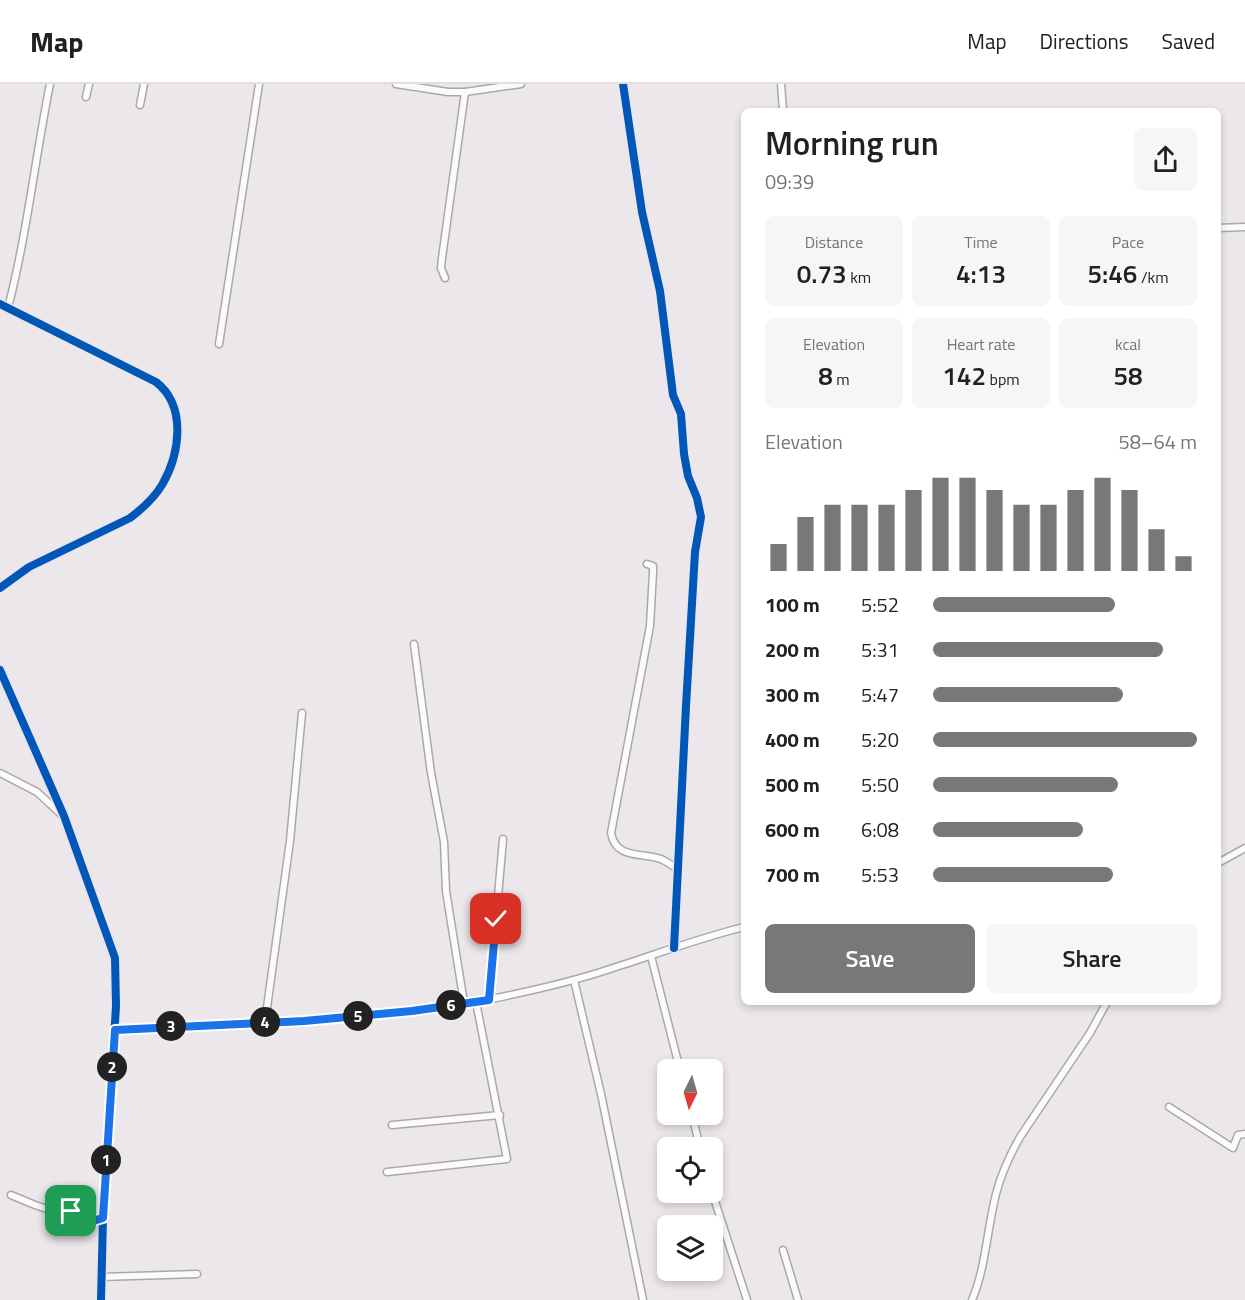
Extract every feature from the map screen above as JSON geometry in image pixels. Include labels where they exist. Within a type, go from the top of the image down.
[{"type":"street","points":[[8,308],[24,240],[40,130],[50,84]]},
{"type":"street","points":[[86,97],[89,84]]},
{"type":"street","points":[[140,105],[144,84]]},
{"type":"street","points":[[219,345],[260,84]]},
{"type":"street","points":[[396,84],[448,92],[465,92],[521,84]]},
{"type":"street","points":[[623,84],[642,212],[660,291],[673,395],[681,414],[688,476],[697,498],[700,517],[695,552],[674,948]]},
{"type":"street","points":[[781,84],[783,108]]},
{"type":"street","points":[[445,278],[441,268],[442,258],[465,92]]},
{"type":"street","points":[[1221,228],[1245,227]]},
{"type":"street","points":[[0,304],[156,382],[165,389],[173,403],[176,412],[177,437],[174,455],[162,485],[140,511],[23,570],[0,588]]},
{"type":"street","points":[[647,564],[652,566],[653,572],[650,626],[611,833],[613,843],[620,850],[661,859],[678,869]]},
{"type":"street","points":[[414,644],[431,773],[444,842],[446,891],[464,1003]]},
{"type":"street","points":[[0,670],[64,816],[115,958],[117,987],[103,1218],[101,1300]]},
{"type":"street","points":[[265,1022],[290,841],[302,712]]},
{"type":"street","points":[[0,773],[37,792],[64,816]]},
{"type":"street","points":[[489,1000],[503,839]]},
{"type":"street","points":[[1221,861],[1245,848]]},
{"type":"street","points":[[115,1030],[412,1011],[489,1000],[574,980],[741,928]]},
{"type":"street","points":[[651,956],[677,1059]]},
{"type":"street","points":[[574,980],[601,1094],[643,1300]]},
{"type":"street","points":[[387,1172],[507,1159],[476,1002]]},
{"type":"street","points":[[972,1300],[996,1194],[1011,1153],[1090,1033],[1105,1005]]},
{"type":"street","points":[[1168,1107],[1233,1148],[1238,1135],[1245,1134]]},
{"type":"street","points":[[392,1125],[500,1115]]},
{"type":"street","points":[[58,1191],[64,1204],[71,1211],[92,1222]]},
{"type":"street","points":[[11,1195],[85,1222],[103,1218]]},
{"type":"street","points":[[716,1203],[747,1300]]},
{"type":"street","points":[[783,1250],[798,1300]]},
{"type":"street","points":[[101,1277],[197,1274]]},
{"type":"cycle path","points":[[623,84],[642,212],[660,291],[673,395],[681,414],[688,476],[697,498],[701,517],[695,552],[674,948]]},
{"type":"cycle path","points":[[0,304],[156,382],[173,404],[177,431],[176,445],[168,473],[159,490],[143,507],[130,518],[29,567],[0,588]]},
{"type":"cycle path","points":[[0,670],[64,816],[115,958],[116,1006],[103,1218],[101,1300]]},
{"type":"route","points":[[71,1211],[92,1222],[103,1218],[115,1030],[304,1021],[412,1011],[489,1000],[496,919]]}]
